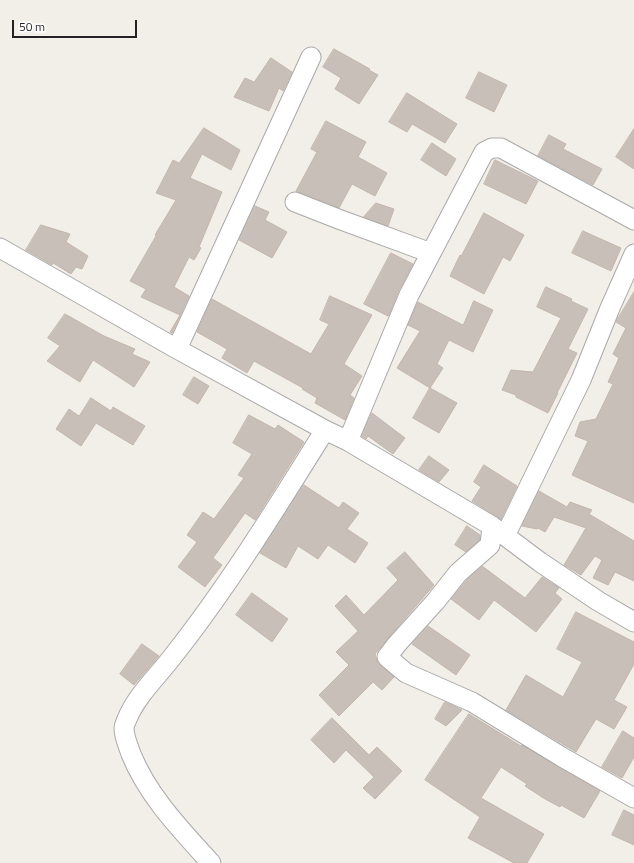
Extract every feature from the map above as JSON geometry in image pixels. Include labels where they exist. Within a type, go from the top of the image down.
[{"type":"street","points":[[177,349],[311,57]]},
{"type":"street","points":[[348,441],[409,294],[484,152],[492,148],[501,148],[634,220]]},
{"type":"street","points":[[295,202],[431,253]]},
{"type":"street","points":[[0,248],[177,349],[325,430],[348,441],[498,531],[546,567],[598,601],[634,622]]},
{"type":"street","points":[[634,254],[581,380],[490,545],[458,573],[435,602],[397,644],[387,658],[406,672],[472,702],[562,757],[634,798]]},
{"type":"street","points":[[211,863],[190,841],[153,796],[136,767],[126,741],[124,726],[130,712],[143,692],[173,657],[215,600],[256,539],[325,430]]},
{"type":"building","points":[[334,49],[378,75],[359,104],[335,89],[341,78],[323,67]]},
{"type":"building","points":[[271,58],[292,72],[283,91],[279,88],[269,111],[234,97],[245,78],[254,82]]},
{"type":"building","points":[[479,72],[507,85],[494,112],[466,98]]},
{"type":"building","points":[[407,93],[457,124],[445,143],[412,124],[407,132],[389,122]]},
{"type":"building","points":[[326,121],[366,142],[358,157],[387,173],[375,196],[352,184],[339,208],[296,191],[317,152],[311,149]]},
{"type":"building","points":[[204,128],[240,150],[231,170],[202,154],[190,178],[222,192],[199,247],[201,248],[194,260],[189,257],[174,287],[189,296],[172,333],[170,332],[180,315],[141,297],[146,289],[130,281],[176,200],[156,193],[173,160],[179,163]]},
{"type":"building","points":[[634,129],[634,169],[616,157]]},
{"type":"building","points":[[549,135],[566,144],[563,149],[602,169],[593,185],[538,156]]},
{"type":"building","points":[[432,143],[456,159],[446,176],[421,160]]},
{"type":"building","points":[[495,160],[538,181],[526,204],[484,184]]},
{"type":"building","points":[[376,203],[394,209],[388,226],[364,217]]},
{"type":"building","points":[[255,206],[269,212],[265,220],[287,232],[272,258],[239,240]]},
{"type":"building","points":[[484,213],[524,235],[510,261],[503,257],[484,294],[450,276]]},
{"type":"building","points":[[41,225],[70,234],[66,242],[88,256],[82,269],[76,267],[71,274],[53,263],[52,265],[26,250]]},
{"type":"building","points":[[583,231],[621,248],[611,271],[572,253]]},
{"type":"building","points":[[391,253],[413,264],[399,290],[388,316],[364,304]]},
{"type":"building","points":[[546,287],[572,299],[571,301],[588,309],[568,349],[577,353],[548,413],[516,397],[516,395],[502,390],[511,370],[533,372],[561,318],[537,307]]},
{"type":"building","points":[[634,292],[634,503],[572,475],[588,441],[575,436],[580,422],[596,419],[613,384],[608,382],[619,358],[613,354],[626,328],[616,322]]},
{"type":"building","points":[[330,296],[372,315],[344,364],[362,376],[350,395],[354,398],[345,420],[315,403],[317,398],[302,389],[303,388],[254,361],[247,373],[222,358],[227,349],[197,332],[212,299],[311,354],[329,324],[320,320]]},
{"type":"building","points":[[474,301],[493,310],[473,352],[449,340],[437,364],[443,368],[430,388],[397,368],[420,331],[408,325],[418,302],[463,325]]},
{"type":"building","points":[[65,314],[104,336],[135,349],[132,354],[150,362],[134,387],[93,360],[80,382],[47,361],[60,346],[48,338]]},
{"type":"building","points":[[194,377],[209,386],[198,404],[183,395]]},
{"type":"building","points":[[430,388],[457,403],[439,433],[413,418]]},
{"type":"building","points":[[91,398],[111,411],[113,407],[145,426],[133,445],[96,423],[81,446],[56,429],[69,409],[79,416]]},
{"type":"building","points":[[372,413],[405,438],[393,454],[368,436],[366,439],[362,436]]},
{"type":"building","points":[[249,415],[275,429],[278,425],[304,442],[255,520],[245,513],[213,558],[222,565],[205,587],[178,567],[197,542],[187,535],[203,512],[214,519],[244,478],[238,475],[252,454],[233,443]]},
{"type":"building","points":[[429,456],[449,470],[439,482],[419,470]]},
{"type":"building","points":[[484,465],[517,486],[501,519],[472,501],[481,487],[474,482]]},
{"type":"building","points":[[304,485],[339,508],[343,502],[359,513],[347,529],[368,543],[355,563],[328,545],[318,559],[298,546],[286,568],[260,553]]},
{"type":"building","points":[[539,491],[567,507],[570,502],[592,510],[589,514],[634,541],[634,581],[615,572],[608,585],[593,578],[602,560],[595,556],[581,575],[564,565],[586,528],[554,517],[545,532],[538,528],[522,526]]},
{"type":"building","points":[[467,526],[480,535],[480,540],[466,552],[455,545]]},
{"type":"building","points":[[405,552],[434,585],[375,654],[380,665],[394,677],[382,690],[373,682],[339,716],[319,695],[349,665],[336,652],[358,631],[335,606],[346,595],[364,615],[398,580],[387,568]]},
{"type":"building","points":[[482,566],[525,598],[542,577],[559,588],[555,593],[562,599],[536,632],[494,600],[479,620],[451,599],[466,581]]},
{"type":"building","points":[[252,593],[288,619],[272,642],[236,615]]},
{"type":"building","points":[[576,612],[634,642],[634,664],[614,700],[627,707],[614,729],[596,719],[576,752],[506,710],[526,675],[563,697],[582,662],[557,649]]},
{"type":"building","points":[[428,626],[470,655],[456,675],[412,644]]},
{"type":"building","points":[[142,644],[159,656],[134,685],[120,674]]},
{"type":"building","points":[[445,702],[462,710],[446,726],[435,719]]},
{"type":"building","points":[[469,714],[521,746],[522,745],[600,791],[584,818],[561,805],[560,807],[545,799],[525,786],[527,784],[501,767],[481,798],[544,834],[527,863],[514,863],[468,838],[480,817],[425,780]]},
{"type":"building","points":[[332,718],[369,755],[377,747],[402,771],[375,799],[363,788],[374,777],[346,750],[334,763],[311,740]]},
{"type":"building","points":[[623,731],[634,738],[634,757],[622,778],[602,767]]},
{"type":"building","points":[[624,810],[634,815],[634,845],[612,835]]}]
